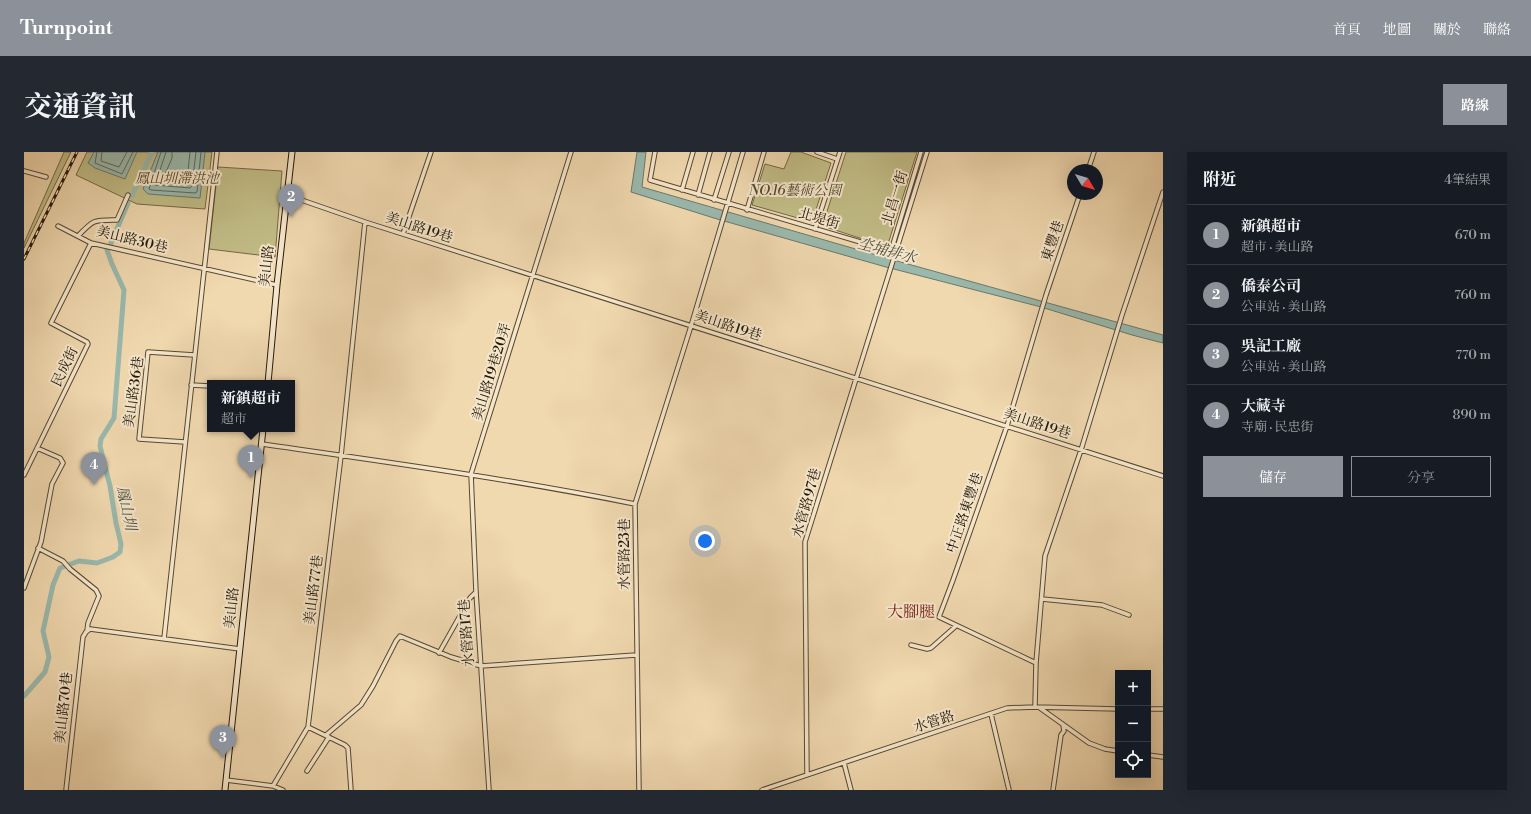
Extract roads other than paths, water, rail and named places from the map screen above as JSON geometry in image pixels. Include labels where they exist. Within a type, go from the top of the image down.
[{"type":"street","points":[[164,639],[203,269],[217,152]]},
{"type":"street","name":"美山路","points":[[268,380],[292,152]]},
{"type":"street","points":[[403,234],[431,152]]},
{"type":"street","name":"美山路19巷20弄","points":[[471,474],[571,152]]},
{"type":"street","name":"北堤街","points":[[654,152],[650,180],[726,205],[890,250]]},
{"type":"street","points":[[682,190],[693,152]]},
{"type":"street","points":[[698,195],[710,152]]},
{"type":"street","points":[[714,200],[729,152]]},
{"type":"street","name":"水管路23巷","points":[[639,790],[635,504],[691,326],[743,152]]},
{"type":"street","points":[[747,210],[764,152]]},
{"type":"street","points":[[817,152],[837,159]]},
{"type":"street","points":[[815,229],[840,152]]},
{"type":"street","name":"北昌一街","points":[[890,250],[921,152]]},
{"type":"street","name":"水管路97巷","points":[[807,775],[805,542],[927,152]]},
{"type":"street","points":[[1090,164],[1094,152]]},
{"type":"street","points":[[24,171],[46,177]]},
{"type":"street","points":[[1115,751],[1105,749],[1089,743],[1037,707],[1036,663],[1045,556],[1081,450],[1122,315],[1163,192]]},
{"type":"street","points":[[78,236],[90,223],[96,220],[116,220],[128,195]]},
{"type":"street","name":"美山路19巷","points":[[287,195],[365,222],[533,276],[1163,476]]},
{"type":"street","name":"東豐巷","points":[[1042,311],[1078,200]]},
{"type":"street","name":"美山路77巷","points":[[274,786],[308,727],[341,456],[365,222]]},
{"type":"street","name":"美山路30巷","points":[[58,226],[91,243],[277,285]]},
{"type":"street","name":"民成街","points":[[24,475],[88,344],[87,342],[54,326],[52,323],[91,243]]},
{"type":"street","name":"中正路東豐巷","points":[[1036,663],[939,617],[1007,426],[1042,311]]},
{"type":"street","name":"美山路36巷","points":[[185,442],[139,439],[148,352],[194,355]]},
{"type":"street","points":[[191,385],[207,386]]},
{"type":"street","name":"美山路","points":[[225,790],[264,432]]},
{"type":"street","points":[[262,444],[471,474],[635,504]]},
{"type":"street","points":[[24,588],[38,548],[52,484],[62,463],[60,458],[37,448]]},
{"type":"street","name":"水管路17巷","points":[[471,474],[476,592],[489,790]]},
{"type":"street","name":"美山路70巷","points":[[38,548],[63,561],[70,569],[96,590],[99,596],[88,622],[87,631],[83,637],[66,790]]},
{"type":"street","points":[[439,653],[470,598],[476,592]]},
{"type":"street","points":[[1042,599],[1102,605],[1129,615]]},
{"type":"street","points":[[911,645],[927,649],[931,648],[956,626]]},
{"type":"street","points":[[87,631],[90,629],[240,649]]},
{"type":"street","points":[[307,771],[328,736],[362,705],[400,636],[439,653],[481,666],[636,656]]},
{"type":"street","name":"水管路","points":[[762,790],[1007,708],[1037,707],[1115,709]]},
{"type":"street","points":[[1151,709],[1163,709]]},
{"type":"street","points":[[991,714],[1009,790]]},
{"type":"street","points":[[1053,790],[1061,735],[1064,731],[1063,724]]},
{"type":"street","points":[[308,727],[328,736],[348,748],[351,790]]},
{"type":"street","points":[[1151,755],[1163,757]]},
{"type":"street","points":[[844,763],[851,790]]},
{"type":"street","points":[[226,780],[274,786],[283,790]]},
{"type":"water","points":[[94,152],[137,152],[125,179],[95,168],[88,163]]},
{"type":"water","points":[[158,152],[205,152],[200,198],[148,194],[143,189]]},
{"type":"water","points":[[637,152],[646,152],[642,187],[890,259],[1163,335],[1163,343],[1041,307],[886,267],[717,219],[631,192]]},
{"type":"waterway","name":"鳳山圳","points":[[132,196],[152,152]]},
{"type":"waterway","name":"鳳山圳","points":[[111,243],[128,203]]},
{"type":"waterway","name":"鳳山圳","points":[[24,696],[45,672],[49,657],[43,631],[53,585],[60,568],[79,561],[97,563],[113,557],[120,552],[121,544],[110,486],[100,446],[101,439],[114,418],[124,290],[107,250]]},
{"type":"railway","points":[[24,259],[77,152]]},
{"type":"place","name":"僑泰公司","points":[[291,217]]},
{"type":"place","name":"新鎮超市","points":[[251,478]]},
{"type":"place","name":"大藏寺","points":[[94,485]]},
{"type":"place","name":"吳記工廠","points":[[223,758]]},
{"type":"district","name":"大腳腿","points":[[911,612]]},
{"type":"park label","name":"鳳山圳滯洪池","points":[[177,179]]},
{"type":"park label","name":"NO.16藝術公園","points":[[795,191]]},
{"type":"water label","name":"坔埔排水","points":[[887,251]]}]
